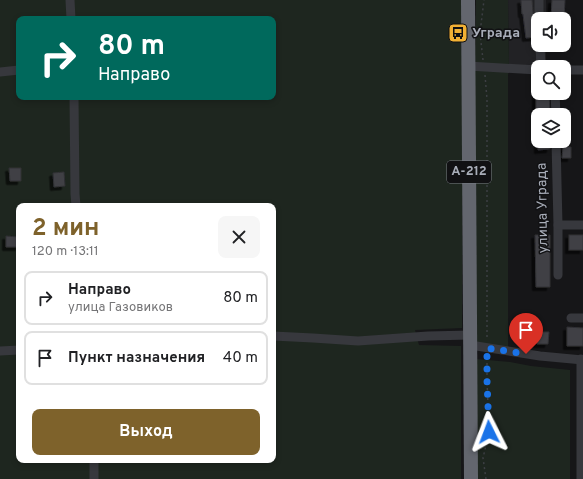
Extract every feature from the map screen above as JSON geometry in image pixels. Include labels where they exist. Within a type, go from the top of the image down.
[{"type":"highway","name":"А-212","points":[[468,0],[471,479]]},
{"type":"street","points":[[70,0],[71,16]]},
{"type":"street","points":[[539,0],[540,12]]},
{"type":"street","points":[[468,66],[531,70]]},
{"type":"street","points":[[0,72],[16,70]]},
{"type":"street","points":[[571,70],[583,70]]},
{"type":"street","points":[[74,100],[76,203]]},
{"type":"street","name":"улица Уграда","points":[[556,148],[558,275]]},
{"type":"street","points":[[558,225],[583,225]]},
{"type":"street","points":[[571,318],[583,318]]},
{"type":"street","points":[[276,336],[358,341],[428,336],[470,340],[487,348],[540,356],[582,360],[581,479]]},
{"type":"street","points":[[0,351],[16,350]]},
{"type":"street","points":[[94,463],[94,479]]},
{"type":"path","points":[[484,0],[480,33],[488,99],[487,380],[489,432],[483,458],[486,479]]},
{"type":"shaded area","points":[[0,0],[463,0],[462,328],[415,330],[419,345],[461,346],[461,479],[0,479]]},
{"type":"shaded area","points":[[476,0],[508,0],[508,355],[475,346]]},
{"type":"shaded area","points":[[508,0],[546,0],[546,12],[531,12],[531,52],[546,52],[546,60],[531,60],[531,67],[509,66]]},
{"type":"shaded area","points":[[476,359],[570,370],[570,479],[474,479]]},
{"type":"building","points":[[521,0],[532,0],[533,12],[531,12],[531,37],[526,38]]},
{"type":"building","points":[[552,0],[565,0],[564,12],[551,12]]},
{"type":"building","points":[[536,100],[549,100],[550,108],[536,108]]},
{"type":"building","points":[[538,148],[550,148],[550,149],[538,150]]},
{"type":"building","points":[[563,148],[571,148],[571,158],[562,158]]},
{"type":"building","points":[[9,168],[21,168],[21,181],[10,181]]},
{"type":"building","points":[[64,172],[65,186],[54,187],[53,173]]},
{"type":"building","points":[[535,235],[550,235],[550,287],[536,287]]},
{"type":"building","points":[[569,235],[583,235],[583,250],[569,250]]},
{"type":"building","points":[[6,236],[16,237],[16,247],[6,247]]},
{"type":"building","points":[[567,327],[583,328],[583,346],[567,346]]},
{"type":"building","points":[[537,332],[549,332],[548,344],[537,344]]},
{"type":"place","name":"Уграда","points":[[458,33]]},
{"type":"route","points":[[489,432],[487,348],[526,354]]}]
